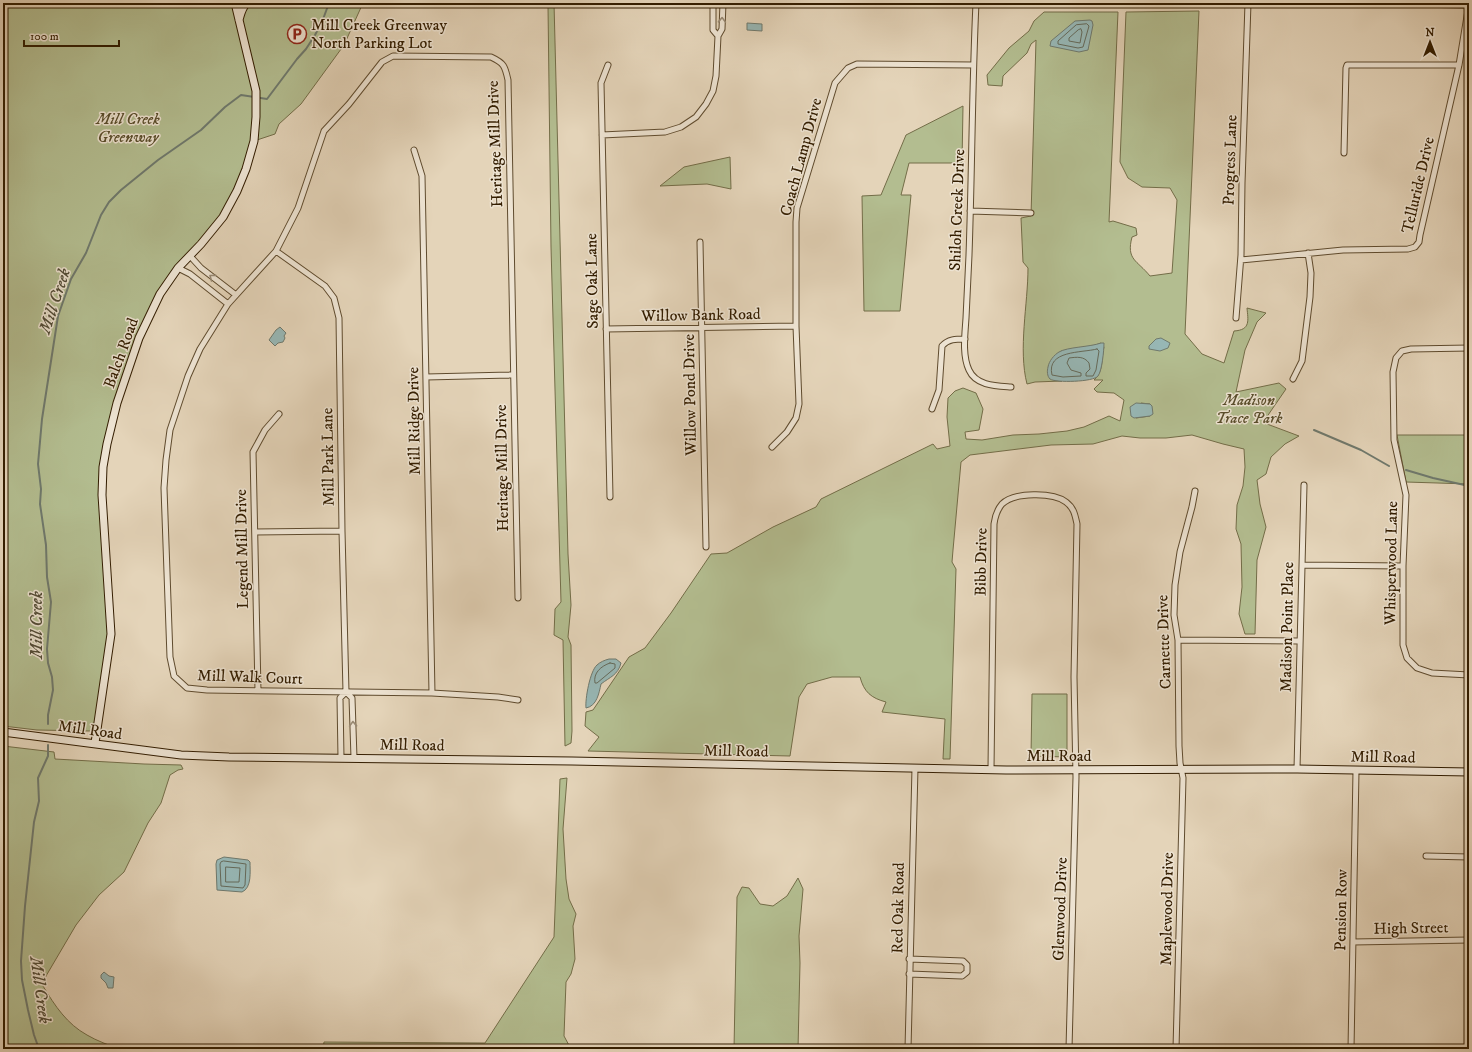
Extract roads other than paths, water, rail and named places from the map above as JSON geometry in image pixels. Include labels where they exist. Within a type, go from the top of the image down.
[{"type":"street","name":"Balch Road","points":[[95,744],[111,634],[102,495],[103,467],[107,444],[139,338],[160,294],[178,268],[201,244],[223,217],[237,191],[246,169],[254,141],[256,91],[234,3]]},
{"type":"street","points":[[239,22],[241,11],[247,3]]},
{"type":"street","points":[[713,3],[714,30],[718,36]]},
{"type":"street","points":[[602,135],[665,132],[681,127],[696,116],[706,104],[713,92],[716,76],[718,36],[722,29],[723,3]]},
{"type":"street","name":"Shiloh Creek Drive","points":[[976,3],[965,339],[969,370],[975,378],[983,383],[1011,387]]},
{"type":"street","name":"Progress Lane","points":[[1236,318],[1241,260],[1248,3]]},
{"type":"street","points":[[1407,3],[1469,4]]},
{"type":"street","name":"Telluride Drive","points":[[1241,260],[1342,250],[1408,249],[1415,247],[1419,242],[1459,65],[1469,4]]},
{"type":"street","name":"Heritage Mill Drive","points":[[200,349],[228,304],[276,251],[298,208],[324,131],[349,104],[382,62],[394,56],[406,55],[491,56],[502,62],[508,80],[518,598]]},
{"type":"street","name":"Coach Lamp Drive","points":[[772,447],[787,432],[796,418],[799,404],[796,326],[796,222],[798,208],[834,83],[848,68],[858,64],[973,65]]},
{"type":"street","name":"Sage Oak Lane","points":[[608,65],[601,82],[610,497]]},
{"type":"street","points":[[1344,153],[1347,65],[1459,65]]},
{"type":"street","name":"Mill Ridge Drive","points":[[414,150],[422,176],[432,693]]},
{"type":"street","points":[[970,211],[1031,213]]},
{"type":"street","name":"Willow Pond Drive","points":[[700,242],[706,547]]},
{"type":"street","name":"Mill Park Lane","points":[[276,251],[325,286],[334,298],[339,318],[346,692],[352,698],[354,758]]},
{"type":"street","points":[[1292,379],[1302,361],[1310,297],[1311,273],[1308,253]]},
{"type":"street","points":[[190,256],[201,268],[236,295]]},
{"type":"street","points":[[178,268],[190,274],[228,304]]},
{"type":"street","name":"Willow Bank Road","points":[[606,329],[702,329],[796,326]]},
{"type":"street","points":[[932,409],[939,390],[942,346],[946,342],[953,339],[965,339]]},
{"type":"street","name":"Whisperwood Lane","points":[[1469,348],[1411,349],[1402,351],[1396,358],[1393,372],[1394,440],[1406,495],[1403,566],[1403,645],[1407,658],[1417,668],[1432,673],[1469,675]]},
{"type":"street","name":"Mill Walk Court","points":[[200,349],[188,376],[170,430],[166,460],[164,488],[170,657],[174,676],[187,688],[207,690],[432,693],[498,696],[518,700]]},
{"type":"street","points":[[426,376],[513,375]]},
{"type":"street","name":"Legend Mill Drive","points":[[258,691],[253,452],[265,430],[279,414]]},
{"type":"street","name":"Madison Point Place","points":[[1297,769],[1304,484]]},
{"type":"street","name":"Carnette Drive","points":[[1182,770],[1179,746],[1178,640],[1174,615],[1175,585],[1180,552],[1195,491]]},
{"type":"street","name":"Bibb Drive","points":[[991,769],[994,524],[996,513],[1002,504],[1008,499],[1021,495],[1052,495],[1068,503],[1075,512],[1077,524],[1074,677],[1076,770]]},
{"type":"street","points":[[255,532],[342,531]]},
{"type":"street","points":[[1302,564],[1403,566]]},
{"type":"street","points":[[1178,640],[1300,641]]},
{"type":"street","name":"Mill Park Lane","points":[[341,758],[340,698],[346,692]]},
{"type":"street","name":"Mill Road","points":[[3,732],[181,755],[229,757],[991,769],[1297,769],[1469,772]]},
{"type":"street","name":"Red Oak Road","points":[[908,1049],[909,958],[915,768]]},
{"type":"street","name":"Glenwood Drive","points":[[1069,1049],[1076,770]]},
{"type":"street","name":"Maplewood Drive","points":[[1176,1049],[1182,770]]},
{"type":"street","name":"Pension Row","points":[[1351,1049],[1356,771]]},
{"type":"street","points":[[1426,856],[1469,857]]},
{"type":"street","name":"High Street","points":[[1353,942],[1469,940]]},
{"type":"street","points":[[909,958],[962,961],[967,965],[967,972],[962,976],[909,974]]},
{"type":"water","points":[[1075,21],[1092,21],[1093,25],[1088,50],[1079,52],[1050,46],[1051,41]]},
{"type":"water","points":[[747,23],[762,24],[762,31],[747,30]]},
{"type":"water","points":[[280,327],[286,333],[284,336],[285,338],[283,342],[278,343],[275,346],[269,340]]},
{"type":"water","points":[[1161,338],[1170,343],[1168,348],[1160,351],[1149,349],[1149,346],[1156,339]]},
{"type":"water","points":[[1104,343],[1103,355],[1102,365],[1098,376],[1090,380],[1082,381],[1059,381],[1049,378],[1047,372],[1049,365],[1052,358],[1059,352],[1067,349]]},
{"type":"water","points":[[1136,403],[1150,404],[1152,406],[1153,414],[1150,416],[1134,418],[1131,416],[1130,407]]},
{"type":"water","points":[[616,659],[621,663],[620,667],[613,675],[601,684],[595,702],[590,707],[586,708],[587,692],[594,668],[603,661]]},
{"type":"water","points":[[224,857],[248,860],[250,862],[249,883],[242,892],[217,890],[216,864],[217,860]]},
{"type":"water","points":[[104,972],[109,976],[114,977],[113,988],[108,988],[106,983],[101,978],[101,975]]},
{"type":"waterway","name":"Mill Creek","points":[[48,724],[48,715],[53,690],[47,649],[51,602],[47,577],[46,545],[40,504],[41,489],[38,464],[42,419],[58,316],[71,279],[86,253],[101,215],[109,202],[121,190],[158,160],[201,130],[225,107],[241,95],[267,99],[306,49],[322,22],[329,3]]},
{"type":"waterway","points":[[1314,430],[1361,450],[1389,466]]},
{"type":"waterway","points":[[1406,470],[1469,486]]},
{"type":"waterway","name":"Mill Creek","points":[[39,1049],[28,1010],[22,980],[21,961],[34,822],[39,801],[38,778],[48,756],[48,745]]},
{"type":"place","name":"Mill Creek Greenway North Parking Lot","points":[[297,34]]},
{"type":"park label","name":"Mill Creek Greenway","points":[[128,128]]},
{"type":"park label","name":"Madison Trace Park","points":[[1249,409]]}]
